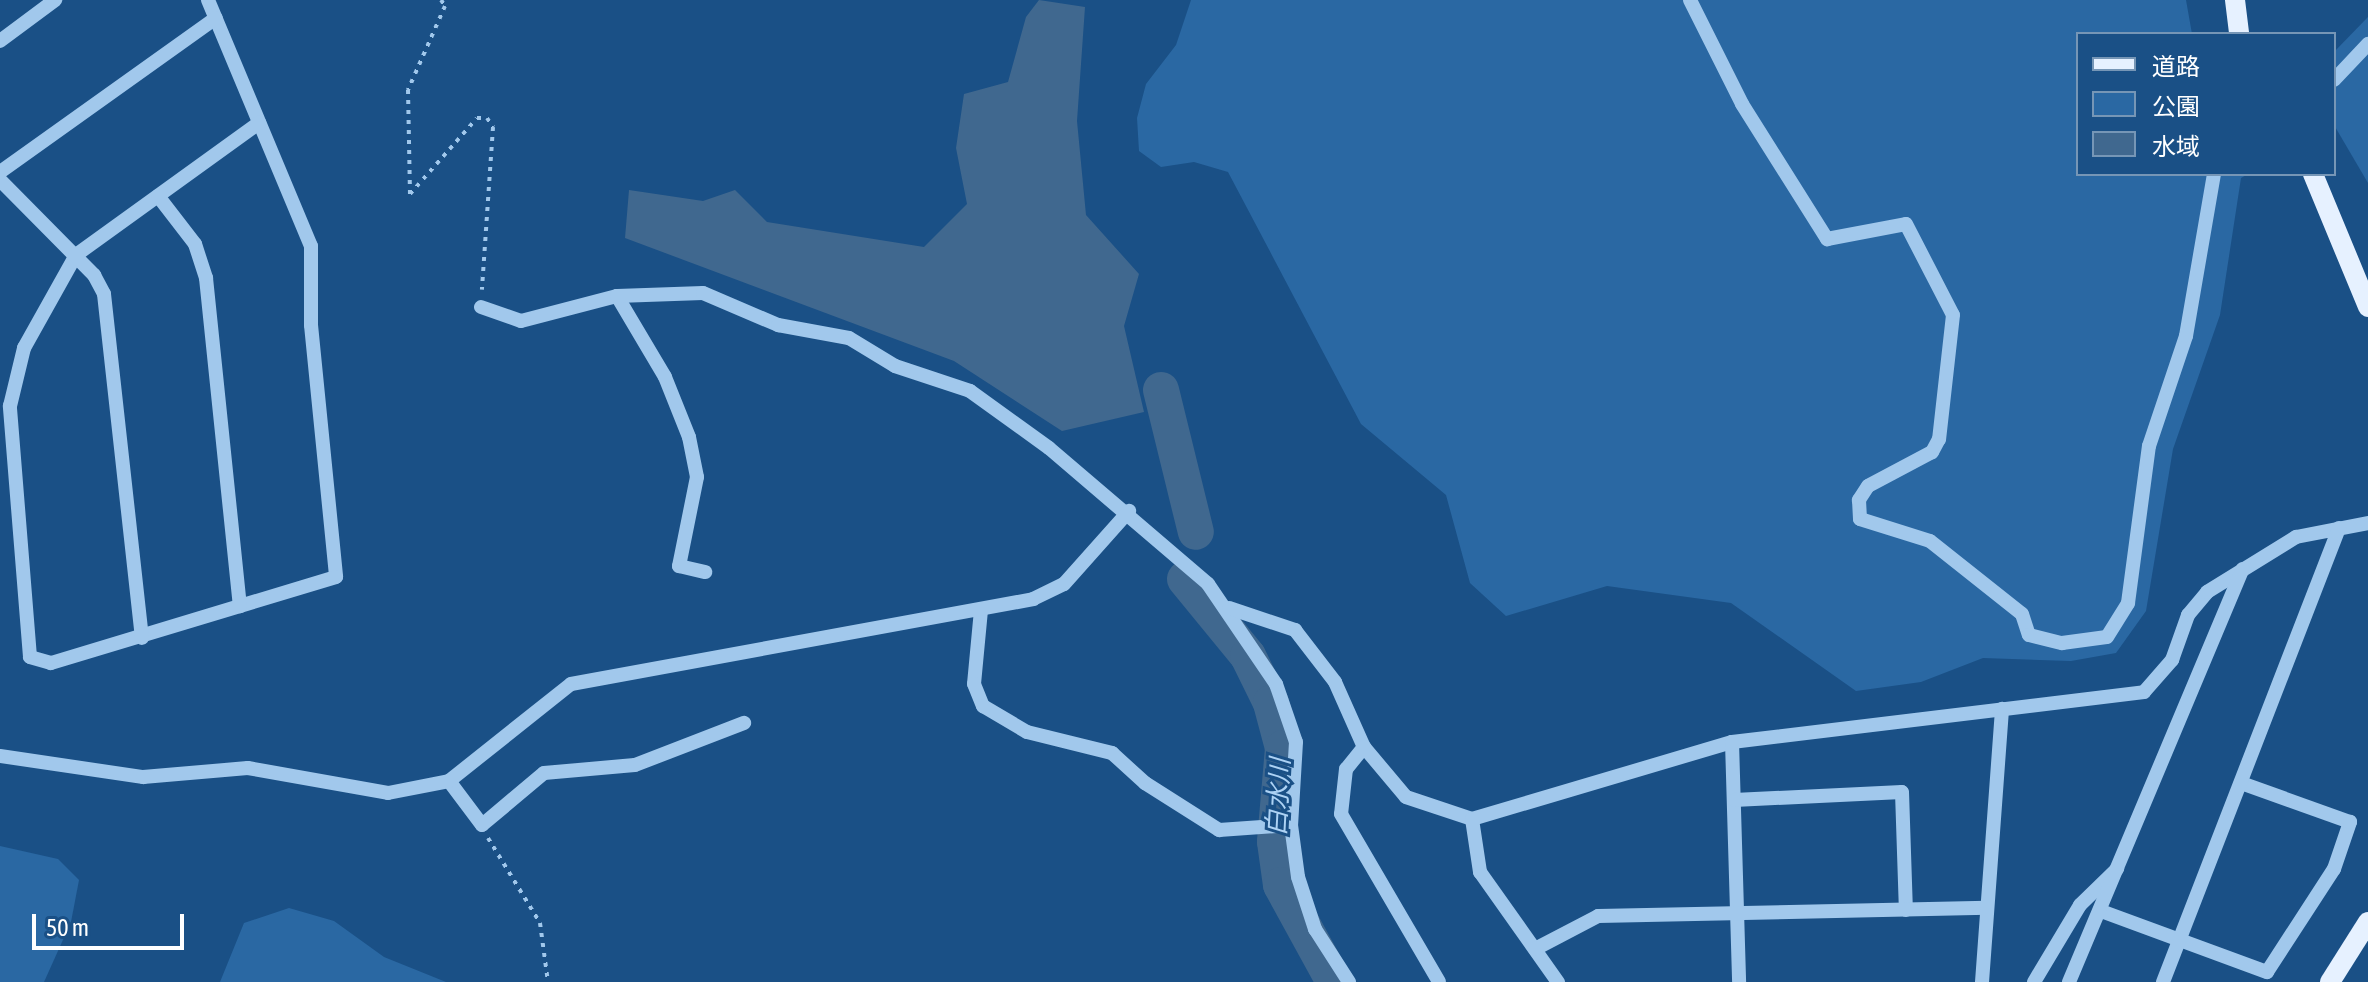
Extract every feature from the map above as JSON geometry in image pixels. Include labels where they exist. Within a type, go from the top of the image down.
[{"type":"main road","points":[[2235,0],[2239,32]]},
{"type":"main road","points":[[2314,176],[2368,307]]},
{"type":"main road","points":[[2330,982],[2368,922]]},
{"type":"street","points":[[0,41],[55,0]]},
{"type":"street","points":[[208,0],[311,246],[311,325],[336,577],[51,663],[30,657],[5,407],[24,348],[76,255],[259,123]]},
{"type":"street","points":[[1690,0],[1742,104],[1827,239],[1841,242],[1906,224],[1953,315],[1939,439],[1932,452],[1868,486],[1859,500],[1860,519],[1930,541],[2022,614],[2029,635],[2062,643],[2107,637],[2128,603],[2149,446],[2186,336],[2214,176]]},
{"type":"street","points":[[0,172],[216,18]]},
{"type":"street","points":[[2336,78],[2368,44]]},
{"type":"street","points":[[0,180],[76,255],[104,294],[142,638]]},
{"type":"street","points":[[158,196],[195,244],[206,278],[240,606]]},
{"type":"street","points":[[481,307],[521,321],[617,296],[703,293],[778,325],[849,338],[895,366],[970,391],[1129,511],[1229,608],[1276,684],[1296,742],[1291,825],[1315,929],[1349,982]]},
{"type":"street","points":[[617,296],[665,377],[689,437],[697,477],[679,566],[705,572]]},
{"type":"street","points":[[0,756],[143,777],[248,768],[388,793],[449,781],[571,684],[981,610],[1064,584],[1129,511]]},
{"type":"street","points":[[1229,608],[1295,630],[1335,682],[1364,747],[1406,797],[1472,819],[1732,742],[2144,692],[2172,660],[2188,615],[2243,569],[2296,537],[2368,523]]},
{"type":"street","points":[[2163,982],[2339,528]]},
{"type":"street","points":[[2069,982],[2123,864],[2243,569]]},
{"type":"street","points":[[981,610],[974,684],[983,706],[1027,732],[1112,753],[1219,830],[1291,825]]},
{"type":"street","points":[[1982,982],[2002,709]]},
{"type":"street","points":[[449,781],[482,825],[544,773],[635,765],[744,723]]},
{"type":"street","points":[[1732,742],[1739,982]]},
{"type":"street","points":[[1364,747],[1346,769],[1341,814],[1439,982]]},
{"type":"street","points":[[2101,911],[2267,972],[2334,869],[2350,822],[2241,783]]},
{"type":"street","points":[[1734,800],[1902,792],[1906,910]]},
{"type":"street","points":[[1472,819],[1480,872],[1558,982]]},
{"type":"street","points":[[2034,982],[2080,905],[2123,864]]},
{"type":"street","points":[[1535,949],[1598,916],[1987,908]]},
{"type":"path","points":[[441,0],[445,6],[408,90],[410,194],[477,118],[487,118],[493,127],[481,307]]},
{"type":"path","points":[[482,825],[505,876],[540,923],[548,982]]},
{"type":"green space","points":[[1191,0],[2186,0],[2192,32],[2076,32],[2076,176],[2244,176],[2241,178],[2220,315],[2173,449],[2146,611],[2116,653],[2071,661],[1983,658],[1921,682],[1856,691],[1731,603],[1607,586],[1506,616],[1470,583],[1446,495],[1361,424],[1228,172],[1194,162],[1161,167],[1139,151],[1137,118],[1146,84],[1176,45]]},
{"type":"green space","points":[[2368,17],[2368,183],[2336,128],[2336,50]]},
{"type":"green space","points":[[0,846],[58,859],[79,880],[71,922],[44,982],[0,982]]},
{"type":"green space","points":[[289,908],[334,921],[384,957],[446,982],[220,982],[244,923]]},
{"type":"water","points":[[1039,0],[1085,7],[1077,121],[1086,215],[1139,274],[1124,326],[1144,412],[1062,431],[954,361],[625,238],[629,190],[703,201],[735,190],[767,222],[924,247],[967,204],[956,148],[964,94],[1008,82],[1026,17]]},
{"type":"waterway","name":"白水川","points":[[1161,390],[1196,532]]},
{"type":"waterway","name":"白水川","points":[[1185,579],[1248,656],[1271,703],[1283,748],[1275,842],[1281,885],[1334,982]]}]
